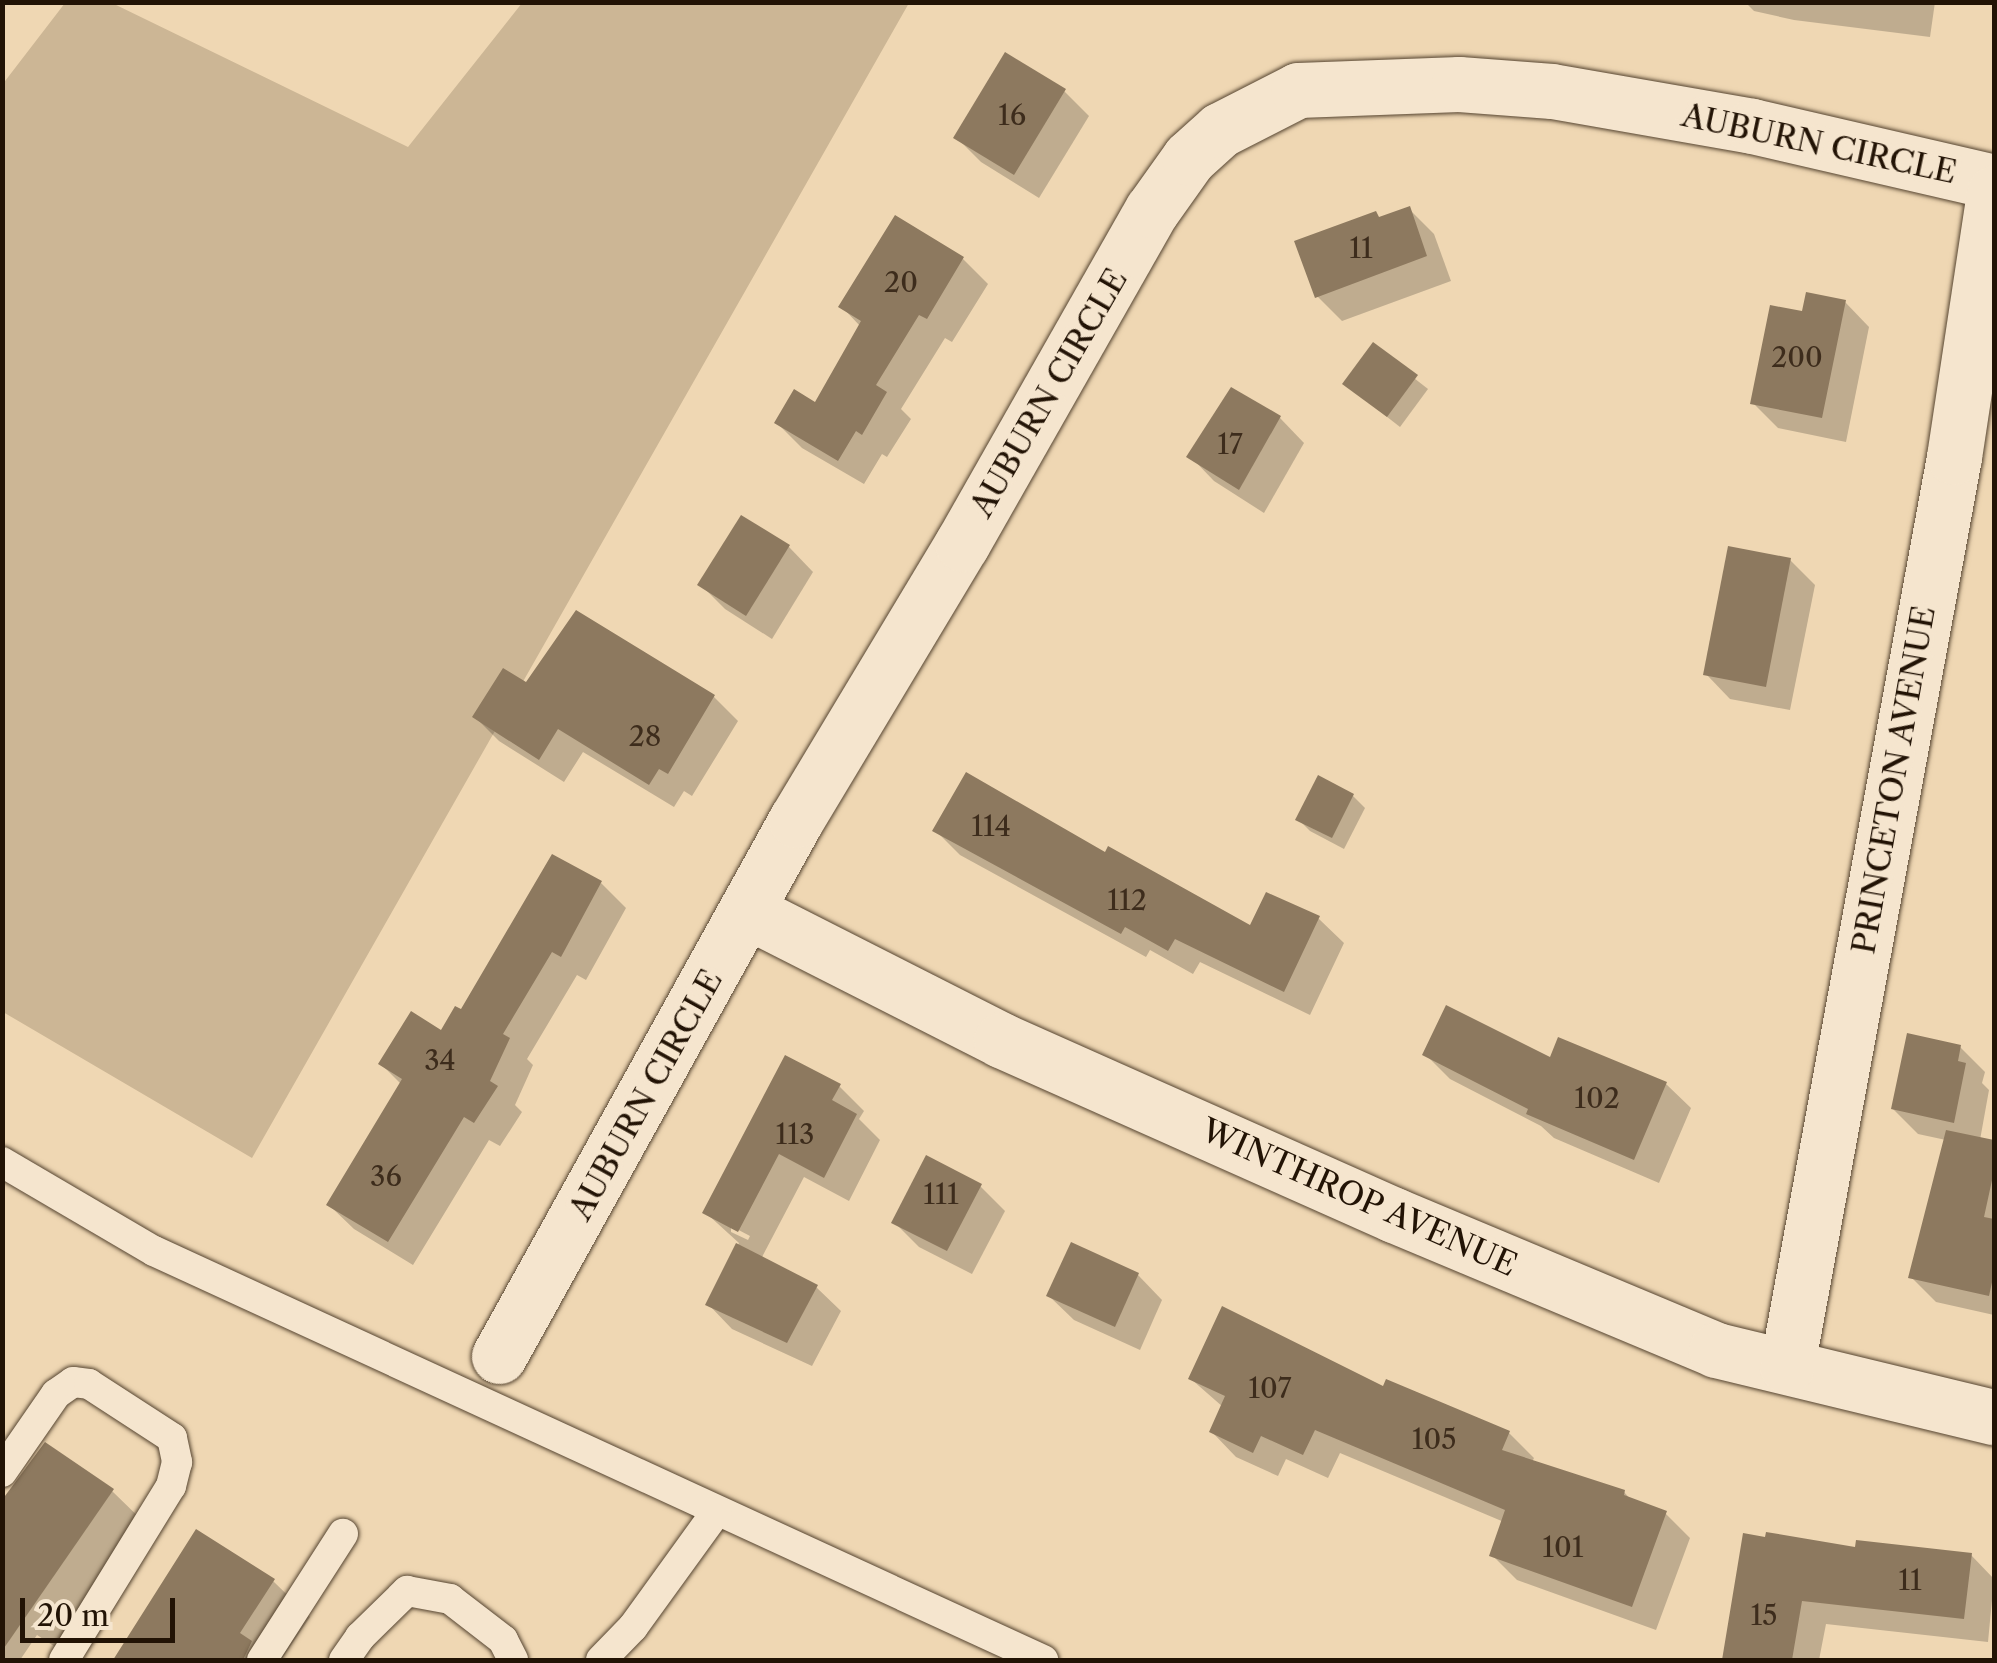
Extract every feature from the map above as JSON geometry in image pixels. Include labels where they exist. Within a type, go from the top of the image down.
[{"type":"street","name":"AUBURN CIRCLE","points":[[499,1356],[749,912],[796,820],[1000,479],[1152,210],[1189,158],[1232,122],[1298,90],[1458,84],[1533,90],[1752,126],[1994,182]]},
{"type":"street","name":"PRINCETON AVENUE","points":[[1786,1366],[1954,457],[1994,194]]},
{"type":"street","name":"WINTHROP AVENUE","points":[[749,912],[1000,1040],[1376,1207],[1716,1350],[1994,1417]]},
{"type":"lane","points":[[7,1176],[154,1251],[1024,1657]]},
{"type":"lane","points":[[2,1472],[56,1394],[73,1382],[90,1384],[172,1438],[177,1462],[172,1486],[64,1660]]},
{"type":"lane","points":[[600,1660],[633,1627],[717,1511]]},
{"type":"lane","points":[[262,1660],[343,1534]]},
{"type":"lane","points":[[344,1660],[360,1637],[407,1591],[450,1599],[502,1640],[513,1660]]},
{"type":"shaded area","points":[[65,3],[112,3],[408,147],[522,3],[909,3],[252,1158],[3,1012],[2,85]]},
{"type":"building","points":[[1005,52],[1066,89],[1014,175],[953,138]]},
{"type":"building","points":[[1410,206],[1427,256],[1315,298],[1294,241],[1376,211],[1379,217]]},
{"type":"building","points":[[895,215],[964,257],[927,319],[919,315],[876,385],[887,392],[862,435],[856,431],[838,461],[774,423],[794,389],[815,402],[861,321],[838,307]]},
{"type":"building","points":[[1806,292],[1846,300],[1822,418],[1750,404],[1770,305],[1802,311]]},
{"type":"building","points":[[1373,342],[1418,375],[1387,417],[1342,384]]},
{"type":"building","points":[[1231,387],[1281,416],[1239,490],[1186,457]]},
{"type":"building","points":[[741,515],[790,545],[746,616],[697,585]]},
{"type":"building","points":[[1728,546],[1791,558],[1766,687],[1703,675]]},
{"type":"building","points":[[576,610],[715,695],[668,774],[659,769],[649,785],[558,729],[539,760],[472,717],[503,668],[526,682]]},
{"type":"building","points":[[966,772],[1105,852],[1108,846],[1250,925],[1266,892],[1320,916],[1284,992],[1175,939],[1168,951],[1125,927],[1121,934],[932,831]]},
{"type":"building","points":[[1318,775],[1354,794],[1332,838],[1295,820]]},
{"type":"building","points":[[552,854],[602,881],[561,957],[552,952],[503,1034],[510,1038],[490,1081],[498,1086],[474,1123],[464,1117],[388,1242],[326,1205],[402,1079],[378,1064],[411,1011],[441,1030],[455,1006],[461,1009]]},
{"type":"building","points":[[1446,1005],[1550,1057],[1558,1037],[1667,1082],[1634,1160],[1526,1114],[1528,1109],[1422,1055]]},
{"type":"building","points":[[1907,1033],[1961,1045],[1958,1061],[1966,1063],[1954,1123],[1891,1109]]},
{"type":"building","points":[[785,1055],[841,1084],[832,1100],[857,1114],[824,1178],[779,1154],[738,1232],[702,1213]]},
{"type":"building","points":[[1946,1130],[1994,1140],[1994,1171],[1984,1217],[1994,1219],[1994,1273],[1989,1296],[1908,1278]]},
{"type":"building","points":[[926,1155],[982,1184],[947,1251],[891,1223]]},
{"type":"building","points":[[1071,1242],[1139,1273],[1115,1327],[1046,1296]]},
{"type":"building","points":[[736,1243],[818,1285],[787,1343],[705,1305]]},
{"type":"building","points":[[1222,1306],[1383,1386],[1386,1379],[1510,1431],[1502,1450],[1625,1490],[1624,1495],[1667,1511],[1632,1607],[1489,1556],[1505,1510],[1315,1430],[1303,1455],[1261,1436],[1253,1453],[1209,1432],[1225,1396],[1188,1379]]},
{"type":"building","points":[[45,1442],[114,1489],[2,1651],[2,1500]]},
{"type":"building","points":[[196,1529],[275,1579],[240,1633],[252,1641],[243,1660],[113,1660]]},
{"type":"building","points":[[1766,1532],[1855,1547],[1856,1540],[1972,1553],[1964,1619],[1802,1601],[1792,1660],[1722,1660],[1743,1533],[1765,1537]]}]
